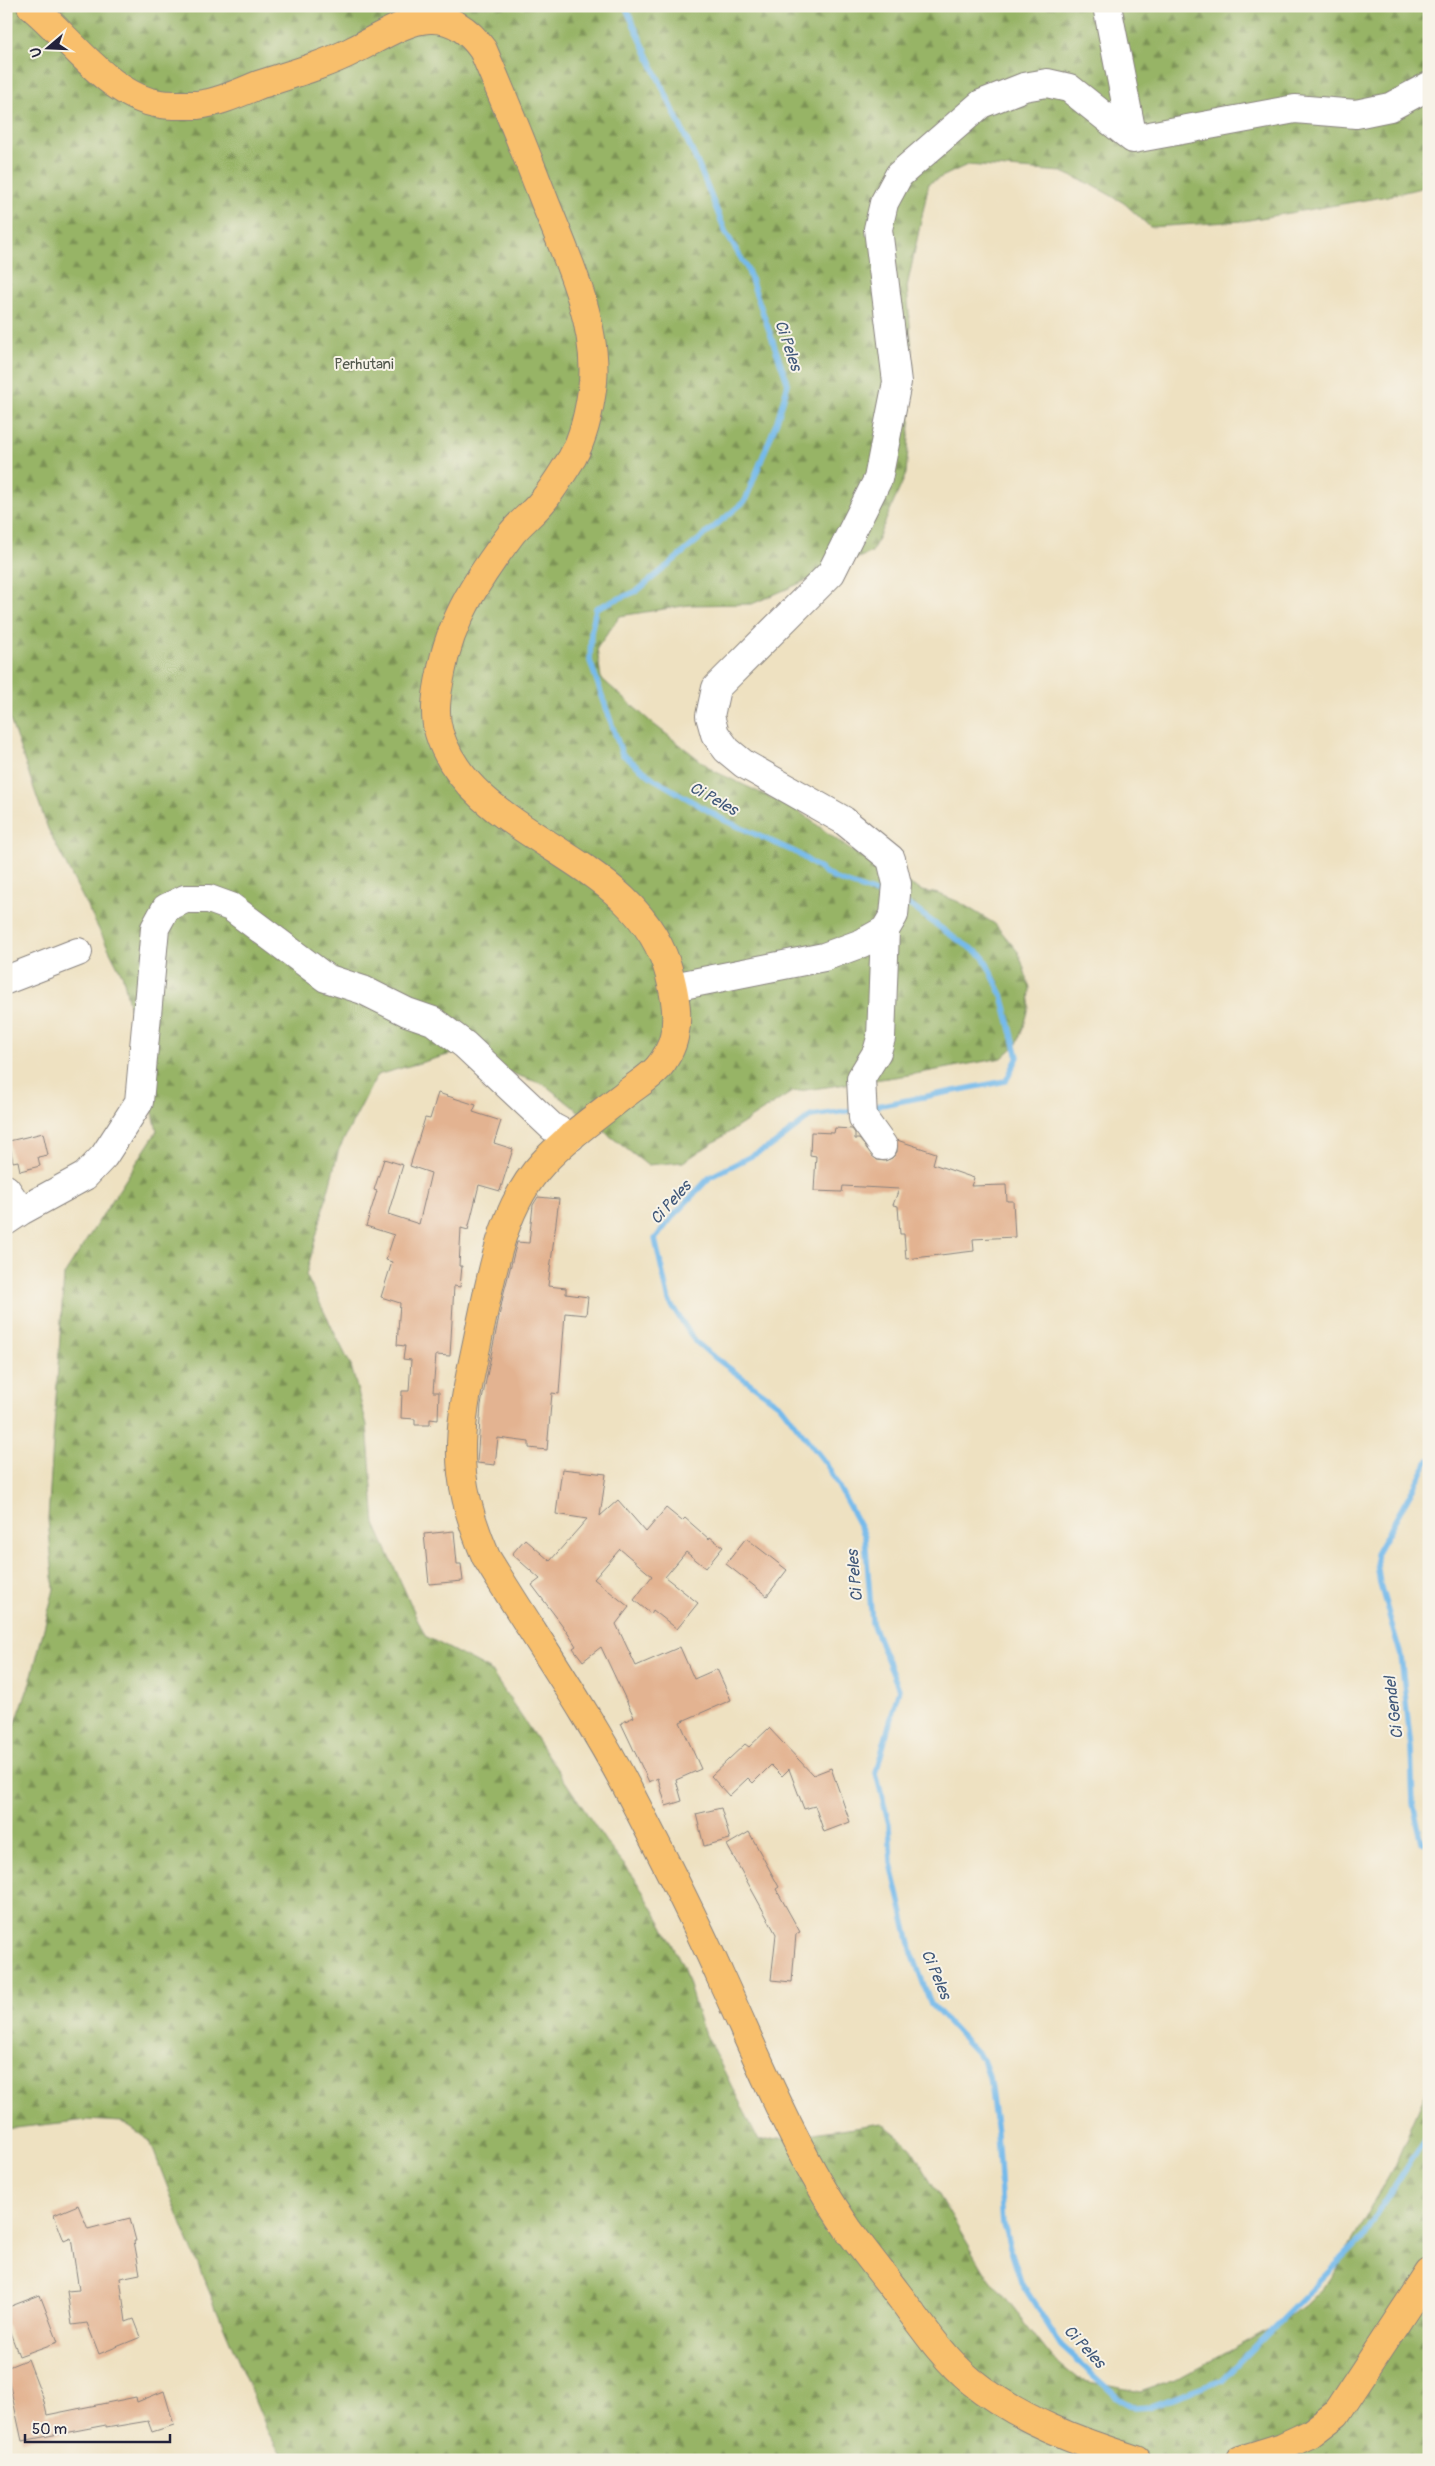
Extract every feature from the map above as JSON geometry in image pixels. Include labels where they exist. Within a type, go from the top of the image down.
[{"type":"highway","points":[[31,6],[110,80],[136,96],[155,103],[198,105],[231,95],[345,55],[410,23],[429,18],[447,21],[460,26],[474,38],[483,50],[571,268],[591,341],[593,377],[582,434],[573,455],[545,500],[514,530],[472,591],[452,630],[443,661],[436,698],[438,731],[453,764],[471,788],[501,812],[585,866],[613,890],[655,939],[666,962],[673,987],[676,1012],[674,1039],[657,1070],[571,1137],[532,1175],[521,1193],[501,1241],[490,1281],[471,1372],[461,1448],[468,1509],[475,1533],[486,1557],[602,1742],[633,1798],[720,1974],[772,2091],[811,2166],[848,2228],[938,2347],[969,2379],[996,2400],[1023,2414],[1071,2436],[1136,2460]]},
{"type":"highway","points":[[1240,2460],[1282,2448],[1310,2434],[1336,2414],[1429,2274]]},
{"type":"street","points":[[1107,6],[1133,139]]},
{"type":"street","points":[[883,1146],[863,1118],[861,1078],[877,1052],[881,1038],[890,922],[897,884],[891,859],[843,820],[744,764],[727,750],[715,734],[710,716],[716,688],[831,574],[878,479],[897,382],[878,229],[884,203],[899,175],[981,104],[1024,87],[1047,82],[1069,88],[1133,139],[1295,108],[1356,114],[1390,107],[1429,86]]},
{"type":"street","points":[[11,1207],[85,1176],[104,1156],[139,1102],[155,928],[166,908],[185,899],[209,899],[231,907],[326,978],[363,990],[407,1012],[433,1021],[466,1045],[552,1127],[571,1137]]},
{"type":"street","points":[[673,987],[824,957],[862,942],[890,922]]},
{"type":"street","points":[[6,980],[78,952]]},
{"type":"green space","name":"Perhutani","points":[[6,6],[1429,6],[1429,186],[1388,196],[1243,221],[1150,227],[1124,203],[1094,186],[1062,172],[967,165],[929,183],[907,287],[914,376],[906,474],[872,552],[752,604],[689,605],[620,616],[597,648],[601,678],[652,723],[714,771],[797,810],[849,849],[922,891],[939,894],[959,902],[995,924],[1019,953],[1030,988],[1029,1008],[1017,1044],[1002,1058],[915,1074],[792,1092],[683,1162],[647,1165],[545,1085],[455,1053],[377,1075],[339,1149],[306,1275],[351,1366],[367,1425],[375,1524],[425,1636],[490,1670],[608,1845],[634,1877],[663,1926],[683,1966],[701,2025],[759,2141],[882,2123],[910,2146],[984,2271],[1052,2358],[1079,2380],[1140,2392],[1175,2380],[1275,2326],[1304,2306],[1330,2281],[1394,2167],[1429,2085],[1429,2460],[284,2460],[269,2434],[188,2241],[150,2141],[122,2122],[87,2120],[6,2129],[6,1749],[30,1683],[54,1589],[48,1519],[64,1275],[157,1131],[123,977],[48,829],[6,708]]},
{"type":"building","points":[[438,1093],[476,1105],[473,1112],[501,1121],[494,1143],[513,1149],[500,1191],[479,1185],[468,1230],[461,1228],[459,1266],[462,1266],[460,1287],[454,1286],[450,1356],[436,1355],[433,1392],[439,1392],[438,1420],[430,1419],[430,1425],[415,1425],[415,1419],[401,1418],[402,1391],[409,1391],[411,1360],[403,1359],[405,1346],[397,1345],[400,1303],[381,1297],[392,1262],[386,1260],[394,1235],[366,1226],[377,1191],[374,1190],[384,1159],[403,1165],[388,1214],[419,1224],[431,1173],[410,1166],[425,1118],[430,1119]]},
{"type":"building","points":[[835,1128],[852,1129],[855,1133],[855,1139],[859,1139],[877,1160],[885,1161],[892,1158],[897,1152],[897,1140],[936,1153],[933,1164],[974,1178],[971,1186],[1006,1185],[1007,1201],[1013,1201],[1015,1237],[973,1239],[974,1251],[906,1259],[904,1234],[900,1234],[898,1206],[893,1205],[899,1189],[843,1186],[842,1192],[814,1191],[816,1156],[810,1155],[811,1132],[834,1133]]},
{"type":"building","points":[[43,1133],[48,1155],[38,1157],[40,1166],[20,1171],[18,1161],[13,1162],[9,1141]]},
{"type":"building","points":[[538,1197],[559,1199],[548,1286],[566,1288],[566,1294],[588,1297],[586,1315],[565,1313],[559,1394],[552,1393],[547,1450],[529,1448],[529,1442],[498,1438],[495,1465],[477,1463],[481,1405],[504,1292],[517,1242],[529,1243],[533,1205]]},
{"type":"building","points":[[562,1469],[606,1474],[600,1516],[618,1500],[646,1532],[666,1508],[682,1521],[685,1518],[709,1539],[710,1537],[723,1547],[706,1568],[686,1552],[665,1577],[698,1603],[677,1629],[653,1610],[651,1614],[634,1600],[652,1576],[620,1549],[594,1579],[629,1607],[616,1624],[636,1666],[680,1647],[694,1679],[717,1669],[731,1700],[680,1722],[701,1769],[676,1780],[682,1801],[666,1806],[658,1778],[649,1782],[621,1723],[634,1717],[601,1647],[583,1661],[573,1648],[576,1646],[563,1626],[532,1585],[540,1579],[512,1554],[525,1539],[550,1561],[587,1519],[556,1514]]},
{"type":"building","points":[[454,1531],[457,1564],[461,1564],[463,1581],[429,1584],[424,1534]]},
{"type":"building","points":[[746,1538],[787,1570],[767,1596],[726,1564]]},
{"type":"building","points":[[769,1728],[813,1775],[831,1768],[850,1822],[824,1832],[815,1806],[804,1809],[789,1769],[782,1776],[771,1765],[753,1783],[748,1778],[729,1796],[711,1776],[745,1744],[749,1747]]},
{"type":"building","points":[[721,1808],[730,1839],[704,1846],[696,1814]]},
{"type":"building","points":[[749,1832],[779,1887],[776,1889],[800,1932],[796,1934],[792,1982],[771,1980],[776,1934],[727,1845]]},
{"type":"building","points":[[78,2205],[88,2229],[130,2218],[136,2241],[134,2241],[140,2274],[120,2278],[126,2322],[134,2319],[141,2337],[99,2354],[87,2323],[72,2325],[67,2291],[79,2290],[71,2238],[64,2241],[54,2215]]},
{"type":"building","points":[[40,2295],[58,2342],[19,2356],[6,2322],[6,2308]]},
{"type":"building","points":[[28,2359],[43,2398],[47,2415],[136,2397],[137,2402],[164,2391],[174,2425],[152,2432],[148,2421],[106,2428],[106,2425],[22,2441],[6,2368]]},
{"type":"waterway","name":"Ci Peles","points":[[625,6],[698,164],[726,233],[747,268],[788,384],[777,421],[745,501],[637,591],[596,608],[591,633],[590,661],[622,754],[654,779],[724,820],[797,853],[833,878],[887,897]]},
{"type":"waterway","name":"Ci Peles","points":[[871,1107],[1006,1081],[1018,1057],[1002,995],[983,956],[911,906],[903,903]]},
{"type":"waterway","name":"Ci Peles","points":[[854,1110],[811,1116],[773,1145],[710,1177],[674,1215],[655,1239],[669,1301],[695,1341],[781,1406],[827,1465],[865,1536],[872,1623],[899,1689],[876,1773],[889,1824],[891,1863],[912,1953],[931,2004],[983,2060],[989,2076],[997,2133],[1003,2225],[1021,2282],[1061,2346],[1117,2397],[1137,2408],[1149,2407],[1222,2380],[1362,2238],[1429,2133]]},
{"type":"waterway","name":"Ci Gendel","points":[[1429,1460],[1376,1554],[1380,1584],[1401,1656],[1411,1748],[1413,1804],[1422,1842],[1429,1844]]}]
